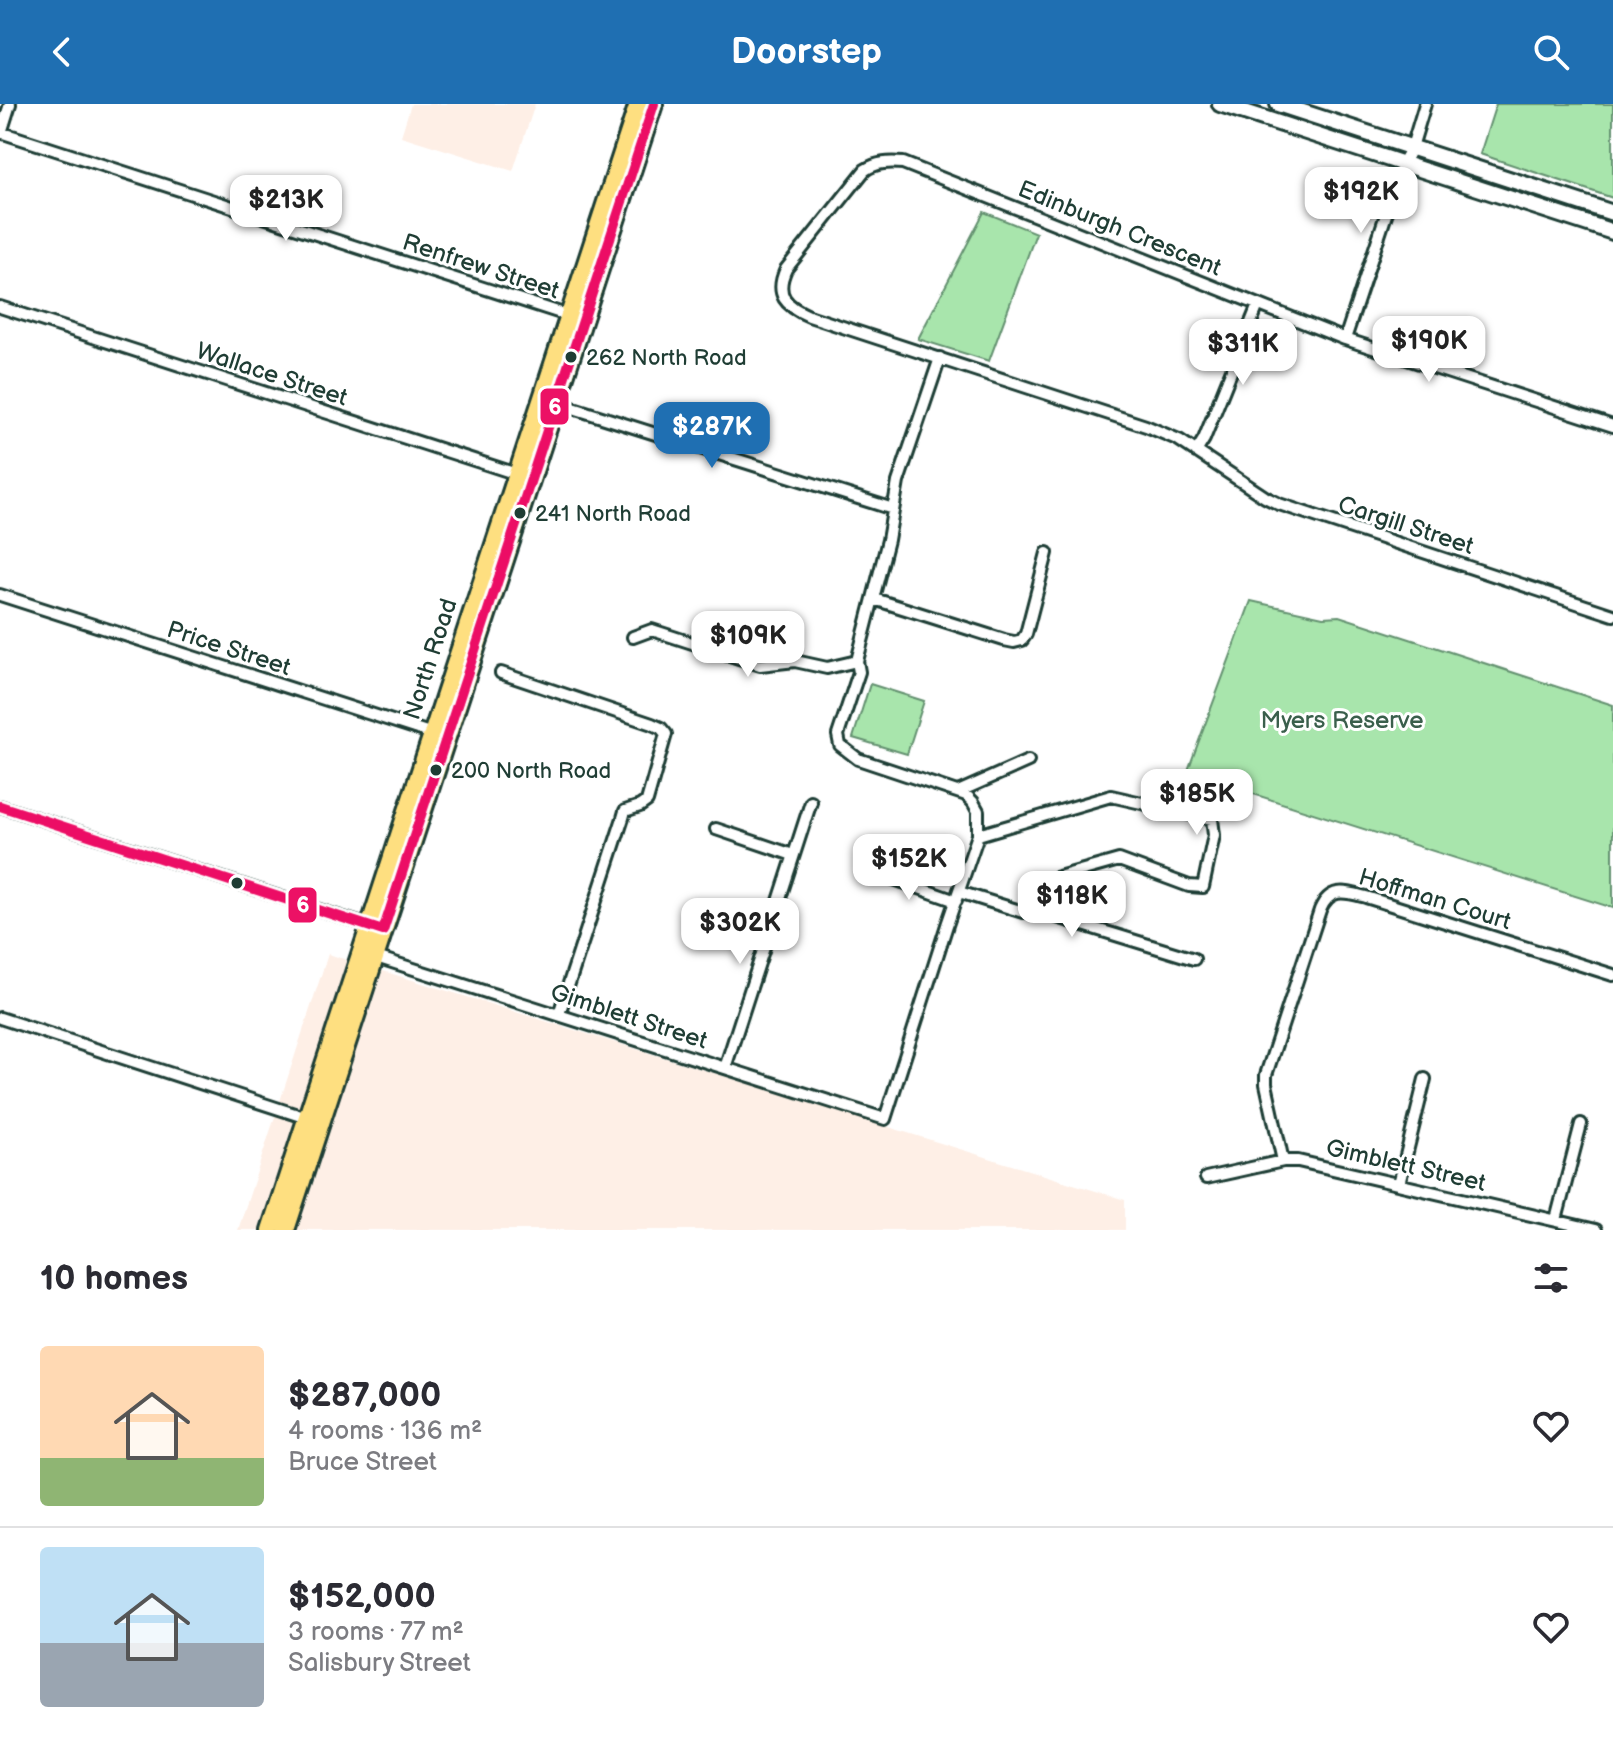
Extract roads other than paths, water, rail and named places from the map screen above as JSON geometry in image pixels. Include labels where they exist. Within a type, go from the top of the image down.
[{"type":"main road","name":"North Road","points":[[576,318],[638,104]]},
{"type":"main road","name":"North Road","points":[[270,1230],[313,1120],[576,318],[654,104]]},
{"type":"main road","points":[[1220,104],[1613,232]]},
{"type":"main road","points":[[1278,104],[1613,213]]},
{"type":"main road","points":[[1592,225],[1597,208]]},
{"type":"main road","name":"North Road","points":[[286,1230],[313,1120]]},
{"type":"street","points":[[1,133],[10,104]]},
{"type":"street","points":[[1345,339],[1425,104]]},
{"type":"street","name":"Renfrew Street","points":[[1,133],[576,318]]},
{"type":"street","name":"Edinburgh Crescent","points":[[1196,452],[1179,440],[1146,426],[795,310],[784,299],[782,283],[786,269],[865,170],[872,165],[903,163],[1258,305]]},
{"type":"street","points":[[1196,452],[1258,305],[1345,339],[1613,426]]},
{"type":"street","name":"Wallace Street","points":[[0,307],[524,476]]},
{"type":"street","points":[[940,358],[898,482],[888,540],[857,661],[859,672],[838,735],[840,745],[858,759],[958,792],[973,802],[978,811],[978,835],[958,896]]},
{"type":"street","points":[[549,400],[893,509]]},
{"type":"street","name":"Cargill Street","points":[[1196,452],[1279,504],[1613,615]]},
{"type":"street","points":[[874,599],[1004,640],[1022,640],[1047,553]]},
{"type":"street","name":"Price Street","points":[[0,595],[438,736]]},
{"type":"street","points":[[633,637],[652,630],[760,665],[795,661],[827,668],[857,661]]},
{"type":"street","points":[[501,673],[652,724],[666,734],[647,801],[625,811],[559,1014]]},
{"type":"street","points":[[958,792],[1028,761]]},
{"type":"street","points":[[978,835],[1111,796],[1212,819],[1214,835],[1203,887],[1189,886],[1119,860],[1055,878],[1041,909]]},
{"type":"street","points":[[725,1068],[811,802]]},
{"type":"street","points":[[0,806],[376,929]]},
{"type":"street","points":[[716,829],[793,855]]},
{"type":"street","points":[[874,872],[1023,912],[1041,909],[1054,916],[1194,959]]},
{"type":"street","name":"Hoffman Court","points":[[1283,1161],[1266,1075],[1322,903],[1330,895],[1347,893],[1366,897],[1613,975]]},
{"type":"street","name":"Gimblett Street","points":[[368,954],[885,1119],[958,896]]},
{"type":"street","points":[[0,1018],[313,1120]]},
{"type":"street","points":[[1399,1184],[1425,1079]]},
{"type":"street","points":[[1556,1220],[1581,1124]]},
{"type":"street","name":"Gimblett Street","points":[[1206,1178],[1283,1161],[1311,1163],[1596,1230]]},
{"type":"place","name":"262 North Road","points":[[571,357]]},
{"type":"place","name":"241 North Road","points":[[520,513]]},
{"type":"place","name":"200 North Road","points":[[436,770]]},
{"type":"park label","name":"Myers Reserve","points":[[1342,720]]}]
